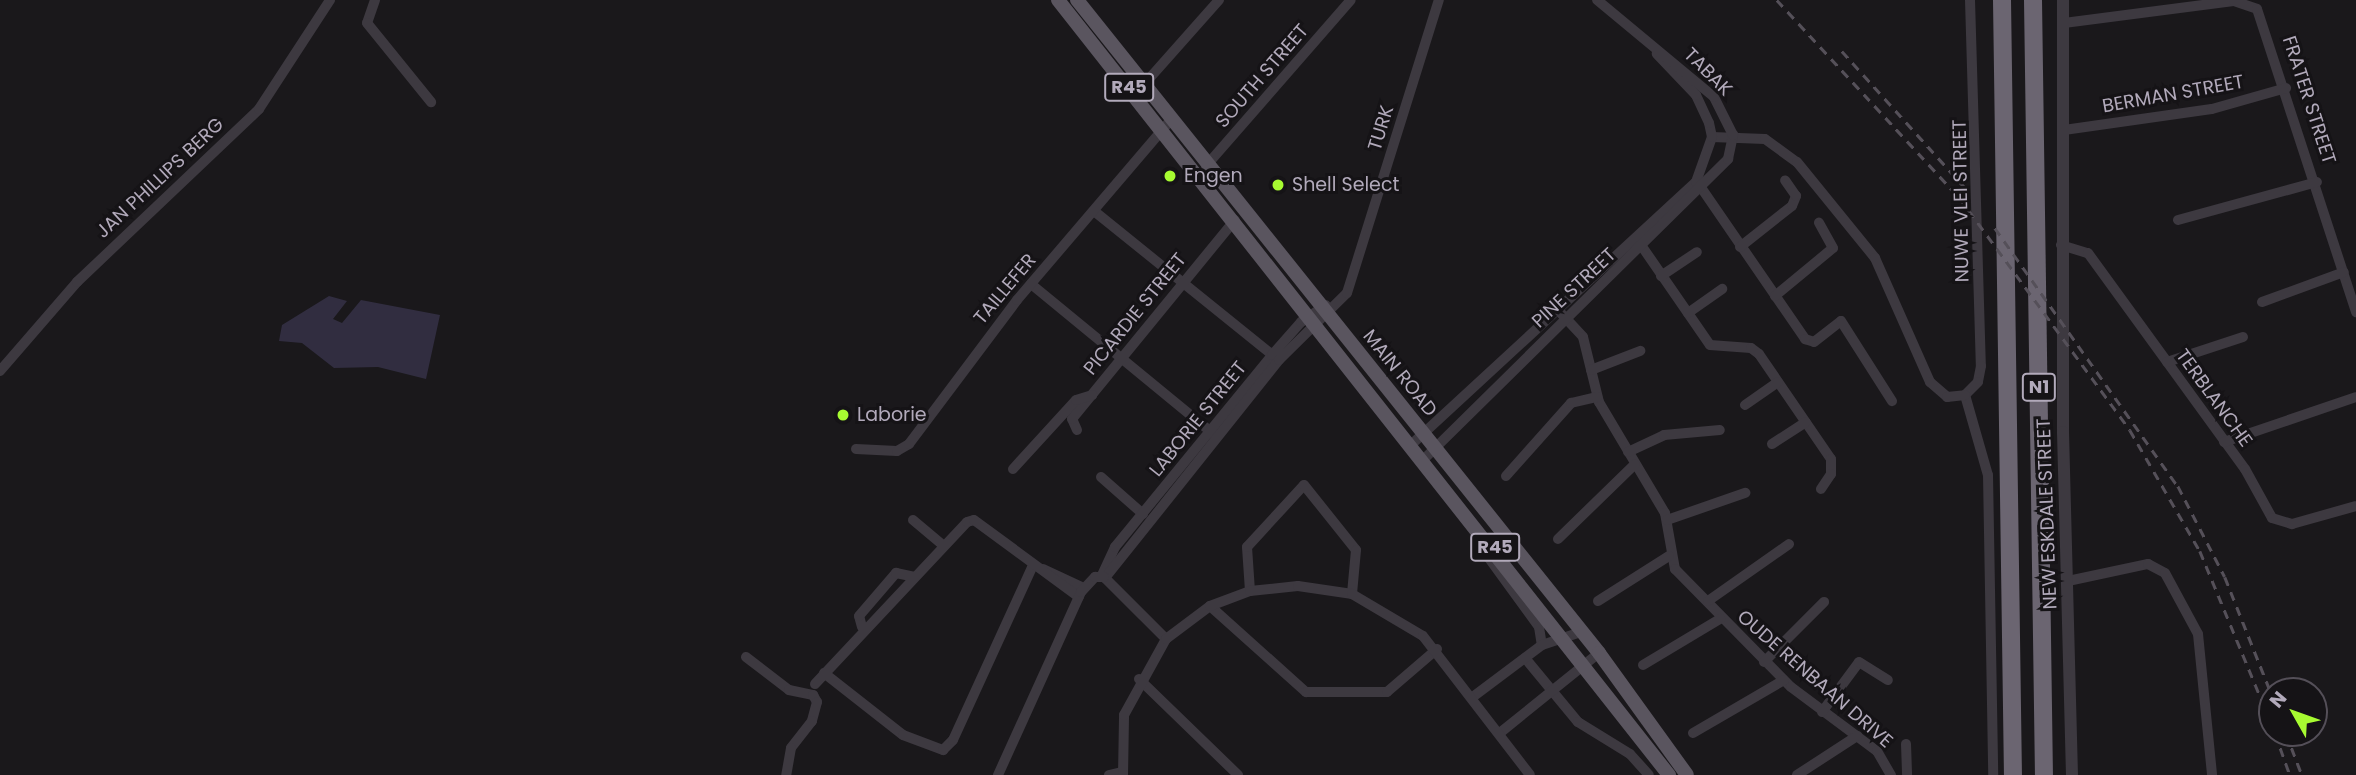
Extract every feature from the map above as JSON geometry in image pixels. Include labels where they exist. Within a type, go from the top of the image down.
[{"type":"highway","name":"N1","points":[[2002,0],[2013,775]]},
{"type":"highway","name":"N1","points":[[2033,0],[2044,775]]},
{"type":"highway","points":[[2007,775],[2011,645]]},
{"type":"main road","name":"MAIN ROAD","points":[[1058,0],[1080,6],[1139,90],[1323,312],[1418,438],[1574,635],[1587,663],[1669,775]]},
{"type":"main road","name":"MAIN ROAD","points":[[1203,170],[1235,220],[1323,312]]},
{"type":"main road","name":"MAIN ROAD","points":[[1430,453],[1446,485],[1574,635],[1599,653],[1687,775]]},
{"type":"street","name":"JAN PHILLIPS BERG","points":[[0,371],[77,282],[259,109],[330,0]]},
{"type":"street","points":[[375,0],[367,23],[431,102]]},
{"type":"street","points":[[1139,90],[1219,0]]},
{"type":"street","name":"SOUTH STREET","points":[[1203,170],[1351,0]]},
{"type":"street","name":"TURK","points":[[1323,312],[1356,272],[1439,0]]},
{"type":"street","name":"TABAK","points":[[1597,0],[1714,97],[1733,135]]},
{"type":"street","name":"NUWE VLEI STREET","points":[[1965,395],[1978,382],[1981,366],[1970,0]]},
{"type":"street","name":"NEW ESKDALE STREET","points":[[2063,0],[2061,245],[2071,775]]},
{"type":"street","name":"FRATER STREET","points":[[2064,23],[2246,2],[2264,18],[2356,309]]},
{"type":"street","name":"TABAK","points":[[1648,43],[1696,95],[1712,137]]},
{"type":"street","name":"BERMAN STREET","points":[[2064,130],[2212,109],[2286,88]]},
{"type":"street","name":"TAILLEFER","points":[[856,449],[897,451],[909,444],[1031,284],[1167,124]]},
{"type":"street","points":[[1712,137],[1733,135],[1765,139],[1808,173],[1880,266],[1930,382],[1947,397],[1965,395],[1988,475],[1993,775]]},
{"type":"street","name":"PINE STREET","points":[[1418,438],[1564,314],[1724,165],[1733,135]]},
{"type":"street","name":"PINE STREET","points":[[1700,186],[1712,137]]},
{"type":"street","points":[[1740,247],[1793,206],[1796,196],[1785,180]]},
{"type":"street","points":[[2178,220],[2317,182]]},
{"type":"street","points":[[1700,186],[1740,247],[1811,342],[1841,321],[1892,401]]},
{"type":"street","points":[[1094,211],[1275,357]]},
{"type":"street","name":"PICARDIE STREET","points":[[1077,430],[1070,421],[1235,220]]},
{"type":"street","points":[[1775,296],[1833,248],[1819,223]]},
{"type":"street","points":[[1640,244],[1710,345],[1755,350],[1832,464],[1821,489]]},
{"type":"street","name":"TERBLANCHE","points":[[2061,245],[2088,253],[2224,442],[2278,523],[2356,506]]},
{"type":"street","points":[[1661,276],[1697,252]]},
{"type":"street","points":[[2262,302],[2344,272]]},
{"type":"street","points":[[1031,284],[1214,434]]},
{"type":"street","points":[[1688,313],[1722,289]]},
{"type":"street","name":"LABORIE STREET","points":[[998,775],[1081,592],[1103,576],[1110,553],[1148,513],[1275,357],[1323,312]]},
{"type":"street","points":[[1564,314],[1583,337],[1597,397],[1667,520],[1669,556],[1598,601]]},
{"type":"street","name":"PINE STREET","points":[[1430,453],[1564,314]]},
{"type":"street","points":[[2167,362],[2243,337]]},
{"type":"street","points":[[1591,370],[1640,351]]},
{"type":"street","points":[[1745,405],[1778,382]]},
{"type":"street","points":[[1013,469],[1076,400],[1093,395]]},
{"type":"street","points":[[1506,476],[1571,403],[1597,397]]},
{"type":"street","points":[[2224,442],[2356,397]]},
{"type":"street","points":[[1772,444],[1806,422]]},
{"type":"street","points":[[1628,452],[1664,435],[1720,430]]},
{"type":"street","points":[[1558,539],[1635,464]]},
{"type":"street","points":[[1101,477],[1148,513]]},
{"type":"street","points":[[1250,591],[1247,547],[1304,485],[1356,550],[1352,594]]},
{"type":"street","name":"MAIN ROAD","points":[[1446,485],[1476,541],[1539,627],[1542,645]]},
{"type":"street","points":[[1667,520],[1745,493]]},
{"type":"street","points":[[913,520],[944,546]]},
{"type":"street","points":[[815,684],[862,627],[876,625],[944,546],[974,520],[1033,565],[1081,592]]},
{"type":"street","points":[[1708,601],[1788,544]]},
{"type":"street","name":"OUDE RENBAAN DRIVE","points":[[1669,556],[1720,619],[1764,662],[1822,712],[1877,751],[1891,775]]},
{"type":"street","points":[[824,673],[903,735],[943,750],[953,740],[1033,565]]},
{"type":"street","points":[[2068,581],[2148,565],[2165,573],[2198,634],[2211,775]]},
{"type":"street","points":[[862,627],[859,616],[896,573],[915,578]]},
{"type":"street","points":[[1103,576],[1166,639]]},
{"type":"street","points":[[1109,775],[1123,774],[1124,715],[1139,679],[1166,639],[1210,606],[1250,591],[1298,586],[1352,594],[1437,649],[1501,732],[1530,775]]},
{"type":"street","points":[[1764,662],[1824,602]]},
{"type":"street","points":[[1210,606],[1306,692],[1387,692],[1437,649]]},
{"type":"street","points":[[1643,666],[1720,619]]},
{"type":"street","points":[[1474,696],[1542,645],[1574,635]]},
{"type":"street","points":[[1501,732],[1599,653]]},
{"type":"street","points":[[746,657],[789,690],[813,695],[817,702],[812,721],[791,748],[786,775]]},
{"type":"street","points":[[1525,658],[1578,722],[1630,754],[1649,775]]},
{"type":"street","points":[[1822,712],[1859,662],[1888,680]]},
{"type":"street","points":[[1139,679],[1238,775]]},
{"type":"street","points":[[1693,733],[1784,680]]},
{"type":"street","points":[[1797,775],[1857,736]]},
{"type":"street","points":[[1906,744],[1907,775]]},
{"type":"shaded area","points":[[329,296],[347,301],[333,319],[342,323],[361,300],[440,315],[426,379],[378,367],[334,368],[302,343],[279,341],[282,325]]},
{"type":"railway","points":[[1777,0],[1959,197],[2130,430],[2200,551],[2258,691]]},
{"type":"railway","points":[[1842,51],[1968,191]]},
{"type":"railway","points":[[1995,228],[2178,486],[2225,577],[2265,677]]},
{"type":"railway","points":[[2280,747],[2290,775]]},
{"type":"railway","points":[[2291,747],[2302,775]]},
{"type":"place","name":"Engen","points":[[1170,176]]},
{"type":"place","name":"Shell Select","points":[[1278,185]]},
{"type":"place","name":"Laborie","points":[[843,415]]}]
